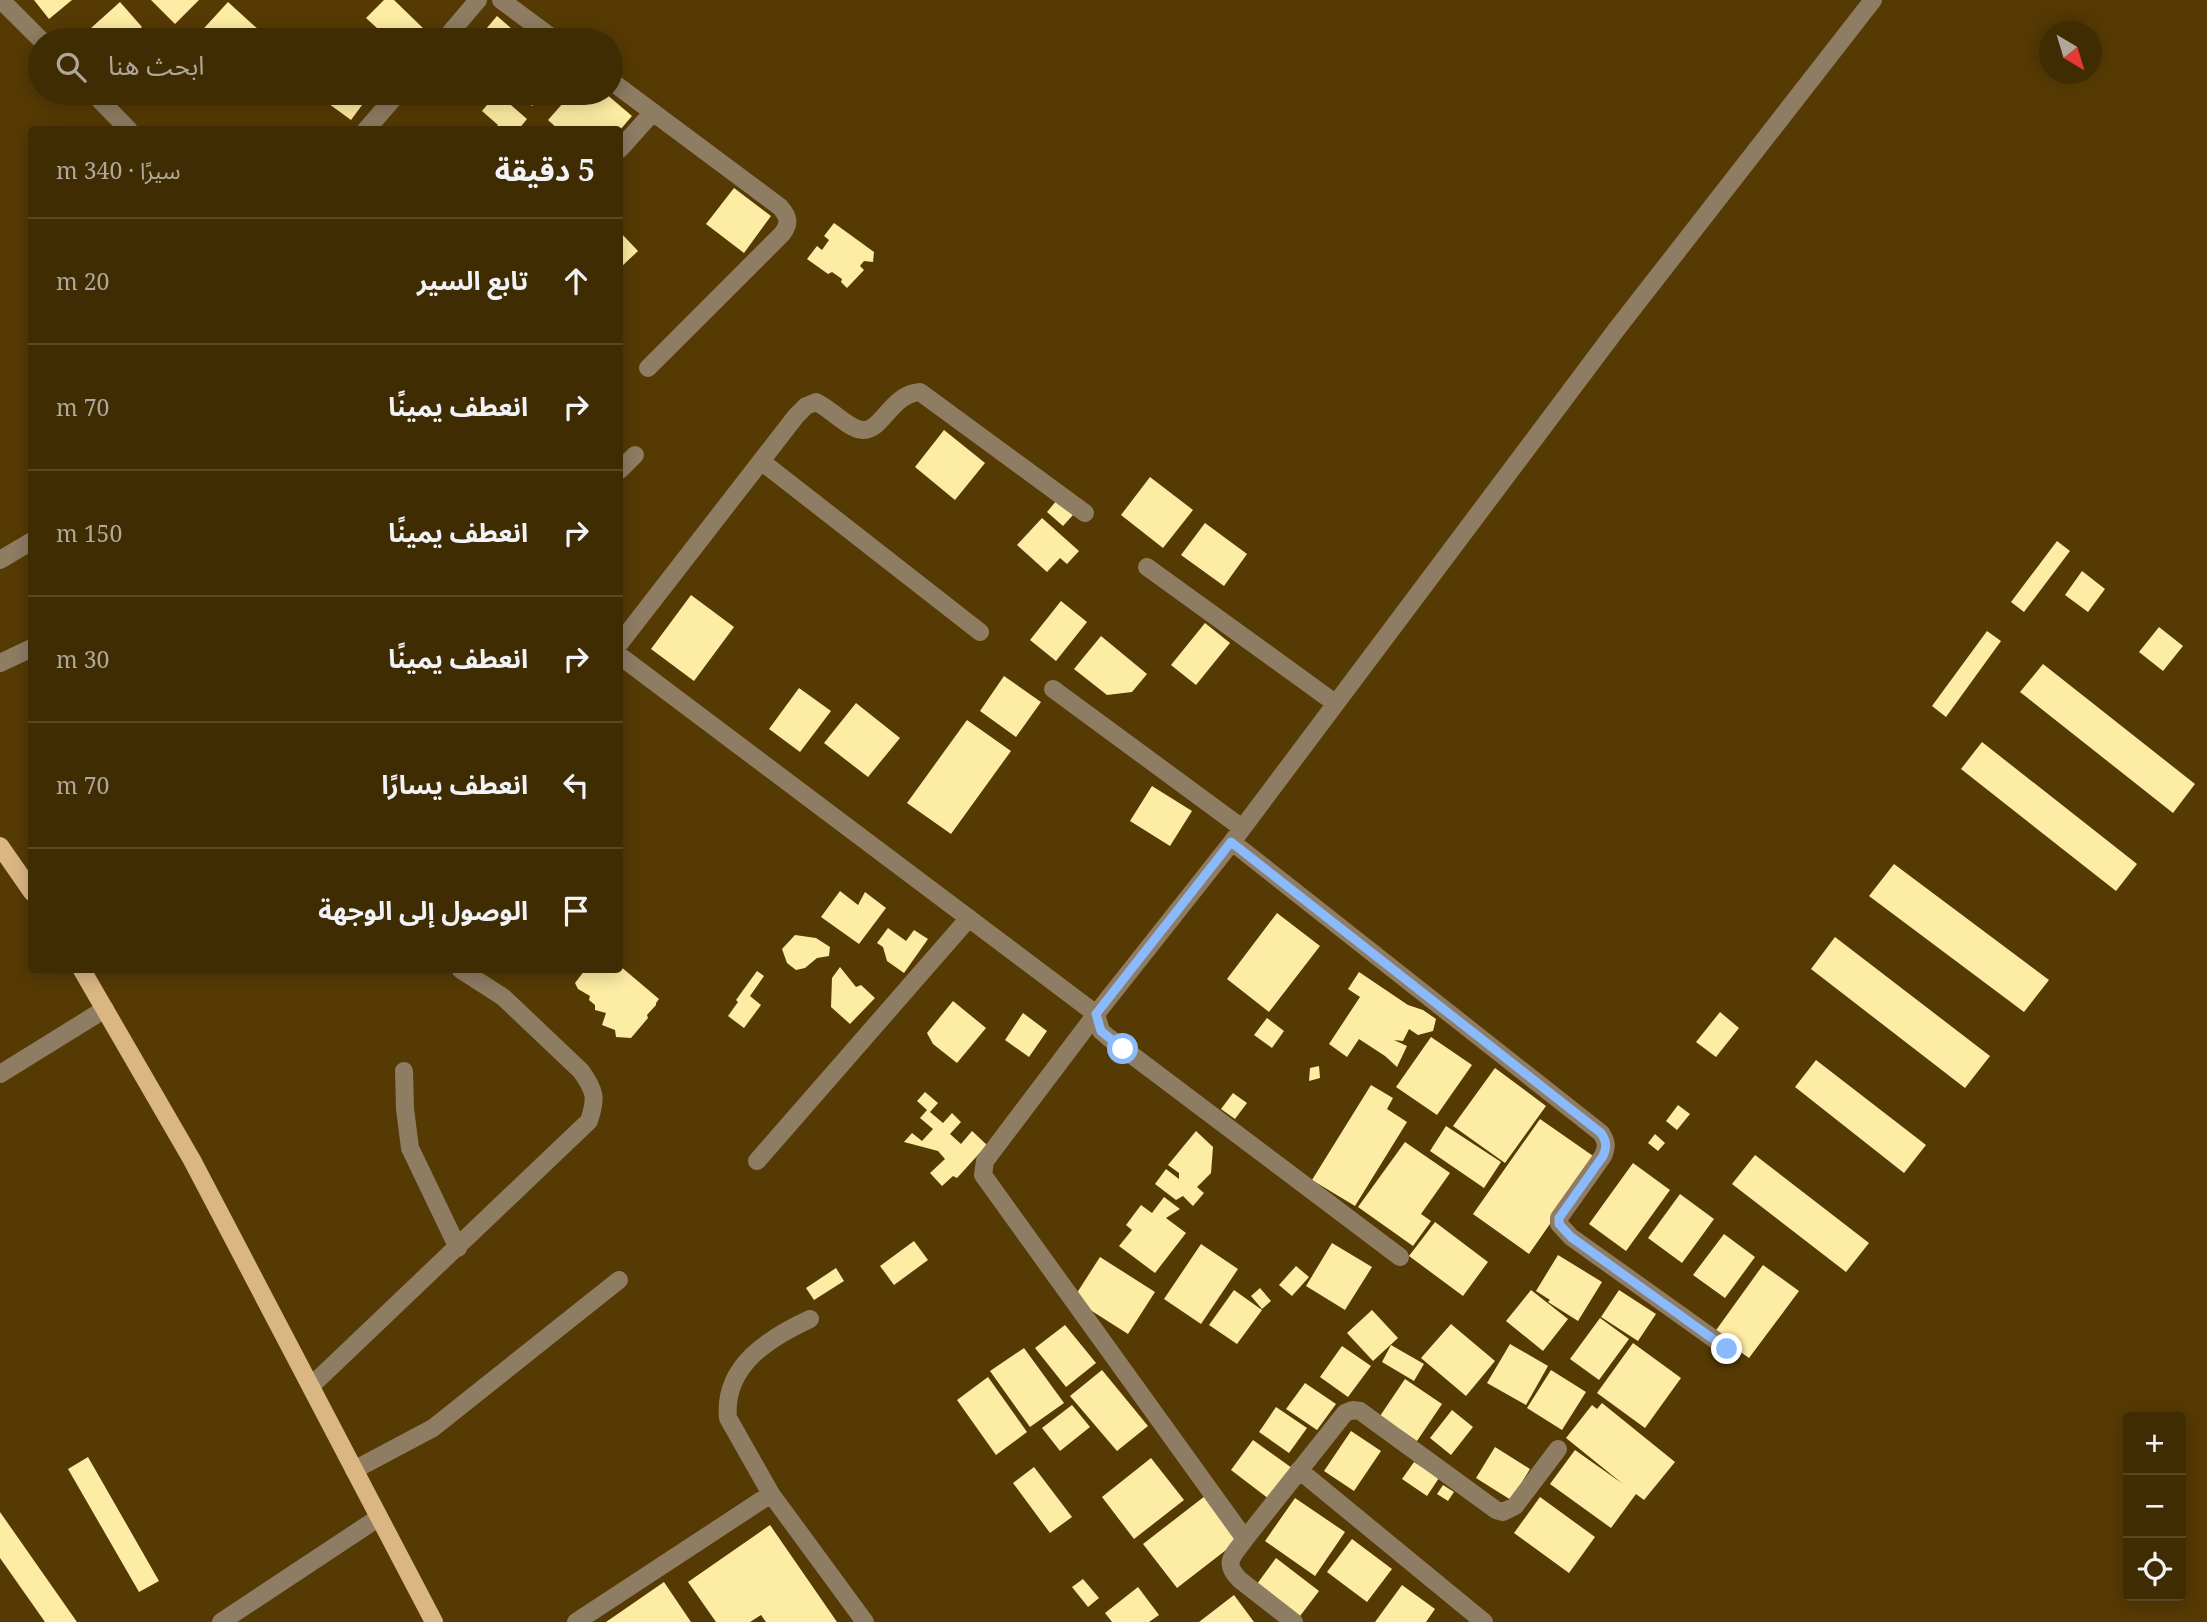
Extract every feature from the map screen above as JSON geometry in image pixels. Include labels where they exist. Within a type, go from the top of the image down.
[{"type":"main road","points":[[0,846],[28,886]]},
{"type":"main road","points":[[84,973],[192,1160],[434,1622]]},
{"type":"street","points":[[1,0],[29,28]]},
{"type":"street","points":[[454,28],[478,0]]},
{"type":"street","points":[[501,0],[539,28]]},
{"type":"street","points":[[1245,1539],[983,1175],[985,1161],[1237,835],[1616,330],[1873,0]]},
{"type":"street","points":[[623,90],[780,207],[789,221],[782,234],[648,368]]},
{"type":"street","points":[[105,105],[125,126]]},
{"type":"street","points":[[369,126],[388,105]]},
{"type":"street","points":[[623,146],[653,112]]},
{"type":"street","points":[[623,639],[761,461],[806,406],[816,402],[863,430],[874,426],[897,400],[920,392],[1085,513]]},
{"type":"street","points":[[623,467],[635,455]]},
{"type":"street","points":[[761,461],[980,632]]},
{"type":"street","points":[[0,561],[28,544]]},
{"type":"street","points":[[1147,567],[1335,703]]},
{"type":"street","points":[[0,663],[28,650]]},
{"type":"street","points":[[623,658],[1096,1014],[1101,1031],[1108,1037],[1400,1257]]},
{"type":"street","points":[[1053,689],[1237,835],[1601,1133],[1606,1140],[1603,1156],[1559,1218],[1559,1224],[1571,1237],[1727,1349]]},
{"type":"street","points":[[757,1161],[969,918]]},
{"type":"street","points":[[311,1386],[589,1121],[595,1095],[580,1071],[503,998],[466,973]]},
{"type":"street","points":[[0,1074],[105,1009]]},
{"type":"street","points":[[404,1071],[410,1148],[458,1248]]},
{"type":"street","points":[[354,1471],[433,1428],[552,1336],[619,1280]]},
{"type":"street","points":[[810,1319],[781,1332],[748,1359],[731,1387],[727,1404],[728,1418],[771,1494],[864,1622]]},
{"type":"street","points":[[1294,1622],[1233,1573],[1229,1565],[1245,1539],[1345,1413],[1353,1410],[1369,1417],[1496,1510],[1503,1512],[1516,1506],[1558,1449]]},
{"type":"street","points":[[1299,1471],[1484,1622]]},
{"type":"street","points":[[576,1622],[771,1494]]},
{"type":"street","points":[[221,1622],[378,1518]]},
{"type":"building","points":[[34,0],[72,0],[49,19]]},
{"type":"building","points":[[151,0],[199,0],[175,24]]},
{"type":"building","points":[[384,0],[394,0],[423,28],[377,28],[366,18]]},
{"type":"building","points":[[120,2],[142,27],[141,28],[91,28]]},
{"type":"building","points":[[228,2],[257,28],[204,28]]},
{"type":"building","points":[[497,16],[511,28],[487,28]]},
{"type":"building","points":[[330,105],[362,105],[351,120]]},
{"type":"building","points":[[487,105],[511,105],[527,119],[521,126],[497,126],[482,111]]},
{"type":"building","points":[[561,105],[619,105],[632,116],[623,126],[555,126],[548,120]]},
{"type":"building","points":[[734,188],[771,216],[744,253],[706,224]]},
{"type":"building","points":[[834,223],[874,252],[873,262],[864,261],[860,266],[864,270],[847,288],[841,282],[842,279],[832,272],[828,274],[807,259],[817,246],[822,250],[829,240],[824,236]]},
{"type":"building","points":[[623,235],[638,251],[623,265]]},
{"type":"building","points":[[944,430],[985,463],[955,500],[915,467]]},
{"type":"building","points":[[1150,477],[1193,510],[1163,548],[1121,515]]},
{"type":"building","points":[[1057,500],[1073,515],[1063,526],[1047,512]]},
{"type":"building","points":[[1042,518],[1079,551],[1067,564],[1060,558],[1047,572],[1017,545]]},
{"type":"building","points":[[1205,523],[1247,554],[1224,586],[1181,555]]},
{"type":"building","points":[[2057,541],[2070,551],[2024,612],[2011,602]]},
{"type":"building","points":[[2082,571],[2105,589],[2088,612],[2065,595]]},
{"type":"building","points":[[691,595],[734,627],[694,681],[651,649]]},
{"type":"building","points":[[1061,601],[1087,622],[1056,661],[1030,640]]},
{"type":"building","points":[[1205,623],[1230,643],[1196,685],[1171,665]]},
{"type":"building","points":[[2159,627],[2183,646],[2163,671],[2139,652]]},
{"type":"building","points":[[1987,631],[2001,641],[1946,717],[1932,706]]},
{"type":"building","points":[[1101,636],[1147,674],[1132,692],[1107,695],[1074,669]]},
{"type":"building","points":[[2043,664],[2195,784],[2173,813],[2020,692]]},
{"type":"building","points":[[1004,676],[1041,702],[1016,737],[980,711]]},
{"type":"building","points":[[799,688],[831,711],[800,752],[769,729]]},
{"type":"building","points":[[856,703],[900,738],[868,777],[824,743]]},
{"type":"building","points":[[967,720],[1011,751],[951,834],[907,803]]},
{"type":"building","points":[[1982,742],[2137,864],[2116,891],[1961,769]]},
{"type":"building","points":[[1152,786],[1192,811],[1170,846],[1130,821]]},
{"type":"building","points":[[1894,864],[2049,980],[2024,1012],[1869,896]]},
{"type":"building","points":[[840,891],[858,905],[865,892],[886,908],[859,944],[821,917]]},
{"type":"building","points":[[1277,913],[1320,946],[1269,1012],[1227,979]]},
{"type":"building","points":[[888,928],[906,941],[914,930],[928,939],[904,973],[887,961],[883,947],[877,943]]},
{"type":"building","points":[[795,935],[816,938],[830,947],[829,956],[817,958],[805,968],[796,970],[787,963],[782,949]]},
{"type":"building","points":[[1835,937],[1990,1056],[1965,1088],[1811,969]]},
{"type":"building","points":[[840,967],[856,987],[861,985],[875,998],[850,1024],[831,1007],[832,978]]},
{"type":"building","points":[[623,969],[659,999],[647,1015],[648,1018],[631,1038],[616,1037],[615,1030],[602,1025],[606,1013],[595,1010],[595,1005],[589,1000],[590,996],[578,989],[575,983],[583,973],[623,973]]},
{"type":"building","points":[[757,971],[764,976],[750,996],[761,1005],[744,1028],[728,1016]]},
{"type":"building","points":[[1359,972],[1408,1005],[1423,1010],[1436,1019],[1433,1031],[1418,1035],[1409,1029],[1403,1041],[1394,1040],[1407,1046],[1397,1067],[1359,1039],[1347,1057],[1329,1044],[1360,997],[1348,989]]},
{"type":"building","points":[[953,1001],[986,1028],[957,1063],[933,1044],[927,1033]]},
{"type":"building","points":[[1720,1012],[1739,1028],[1716,1057],[1696,1042]]},
{"type":"building","points":[[1023,1013],[1047,1031],[1029,1057],[1005,1040]]},
{"type":"building","points":[[1267,1018],[1284,1031],[1272,1048],[1254,1035]]},
{"type":"building","points":[[1431,1037],[1472,1065],[1437,1115],[1396,1087]]},
{"type":"building","points":[[1816,1060],[1926,1145],[1904,1173],[1795,1087]]},
{"type":"building","points":[[1319,1066],[1320,1078],[1309,1081],[1310,1068]]},
{"type":"building","points":[[1495,1068],[1546,1106],[1505,1163],[1453,1126]]},
{"type":"building","points":[[1371,1085],[1393,1098],[1387,1109],[1407,1122],[1355,1206],[1312,1180]]},
{"type":"building","points":[[925,1092],[938,1103],[930,1112],[943,1123],[952,1113],[961,1122],[950,1134],[961,1144],[972,1131],[987,1145],[957,1178],[953,1176],[942,1186],[930,1173],[945,1159],[938,1151],[904,1142],[912,1133],[922,1141],[933,1129],[920,1118],[927,1110],[917,1101]]},
{"type":"building","points":[[1233,1093],[1247,1103],[1235,1119],[1221,1109]]},
{"type":"building","points":[[1678,1105],[1690,1114],[1677,1130],[1666,1121]]},
{"type":"building","points":[[1540,1119],[1596,1158],[1529,1254],[1473,1214]]},
{"type":"building","points":[[1446,1126],[1501,1162],[1484,1188],[1430,1151]]},
{"type":"building","points":[[1196,1131],[1213,1147],[1211,1173],[1197,1187],[1204,1193],[1193,1206],[1183,1196],[1176,1200],[1155,1184],[1166,1169],[1179,1179],[1179,1173],[1168,1165]]},
{"type":"building","points":[[1655,1134],[1665,1143],[1658,1151],[1648,1143]]},
{"type":"building","points":[[1405,1142],[1450,1173],[1421,1214],[1431,1221],[1413,1246],[1358,1207]]},
{"type":"building","points":[[1755,1155],[1869,1243],[1846,1272],[1732,1184]]},
{"type":"building","points":[[1633,1163],[1670,1190],[1626,1251],[1589,1224]]},
{"type":"building","points":[[1680,1194],[1714,1219],[1682,1263],[1648,1238]]},
{"type":"building","points":[[1164,1197],[1180,1209],[1166,1218],[1186,1233],[1155,1273],[1119,1246],[1132,1230],[1126,1225],[1141,1205],[1152,1213]]},
{"type":"building","points":[[1435,1222],[1488,1262],[1463,1296],[1409,1256]]},
{"type":"building","points":[[1724,1234],[1755,1257],[1725,1298],[1693,1275]]},
{"type":"building","points":[[914,1241],[928,1260],[894,1285],[880,1266]]},
{"type":"building","points":[[1332,1243],[1372,1267],[1345,1310],[1306,1286]]},
{"type":"building","points":[[1201,1244],[1238,1269],[1201,1324],[1164,1299]]},
{"type":"building","points":[[1558,1255],[1602,1282],[1578,1321],[1536,1291]]},
{"type":"building","points":[[1100,1257],[1155,1292],[1128,1334],[1073,1299]]},
{"type":"building","points":[[1763,1265],[1799,1291],[1749,1358],[1714,1333]]},
{"type":"building","points":[[1296,1266],[1309,1277],[1292,1296],[1279,1285]]},
{"type":"building","points":[[836,1268],[844,1281],[814,1300],[806,1288]]},
{"type":"building","points":[[1260,1288],[1271,1301],[1262,1309],[1251,1296]]},
{"type":"building","points":[[1234,1290],[1262,1310],[1237,1344],[1209,1325]]},
{"type":"building","points":[[1531,1290],[1568,1319],[1543,1351],[1506,1321]]},
{"type":"building","points":[[1619,1290],[1656,1314],[1638,1341],[1601,1317]]},
{"type":"building","points":[[1372,1310],[1398,1338],[1373,1361],[1347,1333]]},
{"type":"building","points":[[1600,1318],[1629,1339],[1599,1380],[1570,1359]]},
{"type":"building","points":[[1451,1324],[1495,1361],[1466,1396],[1421,1358]]},
{"type":"building","points":[[1065,1325],[1096,1363],[1066,1387],[1035,1348]]},
{"type":"building","points":[[1633,1343],[1681,1378],[1645,1428],[1597,1393]]},
{"type":"building","points":[[1510,1344],[1548,1366],[1526,1405],[1487,1383]]},
{"type":"building","points":[[1391,1345],[1424,1364],[1414,1381],[1382,1362]]},
{"type":"building","points":[[1342,1346],[1371,1366],[1348,1397],[1320,1377]]},
{"type":"building","points":[[1024,1348],[1064,1403],[1030,1427],[990,1371]]},
{"type":"building","points":[[1102,1370],[1148,1426],[1117,1451],[1070,1396]]},
{"type":"building","points":[[1551,1370],[1586,1392],[1562,1430],[1527,1408]]},
{"type":"building","points":[[988,1377],[1027,1432],[996,1455],[957,1400]]},
{"type":"building","points":[[1405,1379],[1442,1404],[1417,1441],[1380,1416]]},
{"type":"building","points":[[1305,1383],[1336,1404],[1317,1430],[1286,1409]]},
{"type":"building","points":[[1602,1403],[1675,1462],[1644,1500],[1636,1494],[1611,1528],[1550,1484],[1575,1450],[1623,1484],[1566,1438],[1592,1405],[1597,1409]]},
{"type":"building","points":[[1072,1405],[1090,1427],[1060,1451],[1042,1428]]},
{"type":"building","points":[[1276,1407],[1307,1428],[1289,1453],[1259,1432]]},
{"type":"building","points":[[1452,1410],[1473,1427],[1451,1455],[1430,1438]]},
{"type":"building","points":[[1351,1431],[1381,1451],[1354,1491],[1324,1471]]},
{"type":"building","points":[[1253,1440],[1292,1468],[1269,1499],[1231,1470]]},
{"type":"building","points":[[1495,1447],[1530,1469],[1511,1500],[1476,1478]]},
{"type":"building","points":[[88,1457],[159,1581],[139,1592],[68,1469]]},
{"type":"building","points":[[1151,1458],[1184,1500],[1134,1539],[1102,1497]]},
{"type":"building","points":[[1414,1462],[1439,1478],[1427,1496],[1402,1479]]},
{"type":"building","points":[[1034,1467],[1072,1517],[1050,1533],[1013,1483]]},
{"type":"building","points":[[1443,1485],[1454,1492],[1448,1501],[1437,1494]]},
{"type":"building","points":[[1205,1496],[1239,1540],[1177,1588],[1143,1544]]},
{"type":"building","points":[[1540,1497],[1595,1537],[1569,1573],[1514,1533]]},
{"type":"building","points":[[1295,1498],[1345,1532],[1315,1576],[1265,1541]]},
{"type":"building","points":[[0,1512],[77,1622],[45,1622],[0,1558]]},
{"type":"building","points":[[770,1525],[837,1622],[766,1622],[761,1615],[750,1622],[716,1622],[688,1582]]},
{"type":"building","points":[[1352,1539],[1392,1569],[1367,1602],[1327,1572]]},
{"type":"building","points":[[1276,1558],[1319,1591],[1297,1620],[1254,1588]]},
{"type":"building","points":[[1083,1579],[1099,1598],[1088,1607],[1072,1587]]},
{"type":"building","points":[[664,1582],[691,1622],[606,1622]]},
{"type":"building","points":[[1402,1585],[1435,1609],[1426,1622],[1375,1622]]},
{"type":"building","points":[[1138,1587],[1159,1615],[1149,1622],[1112,1622],[1105,1613]]},
{"type":"building","points":[[1234,1595],[1254,1622],[1199,1622]]},
{"type":"route","points":[[1123,1049],[1101,1031],[1096,1014],[1231,842],[1601,1133],[1606,1140],[1603,1156],[1559,1218],[1559,1224],[1571,1237],[1727,1349]]}]
